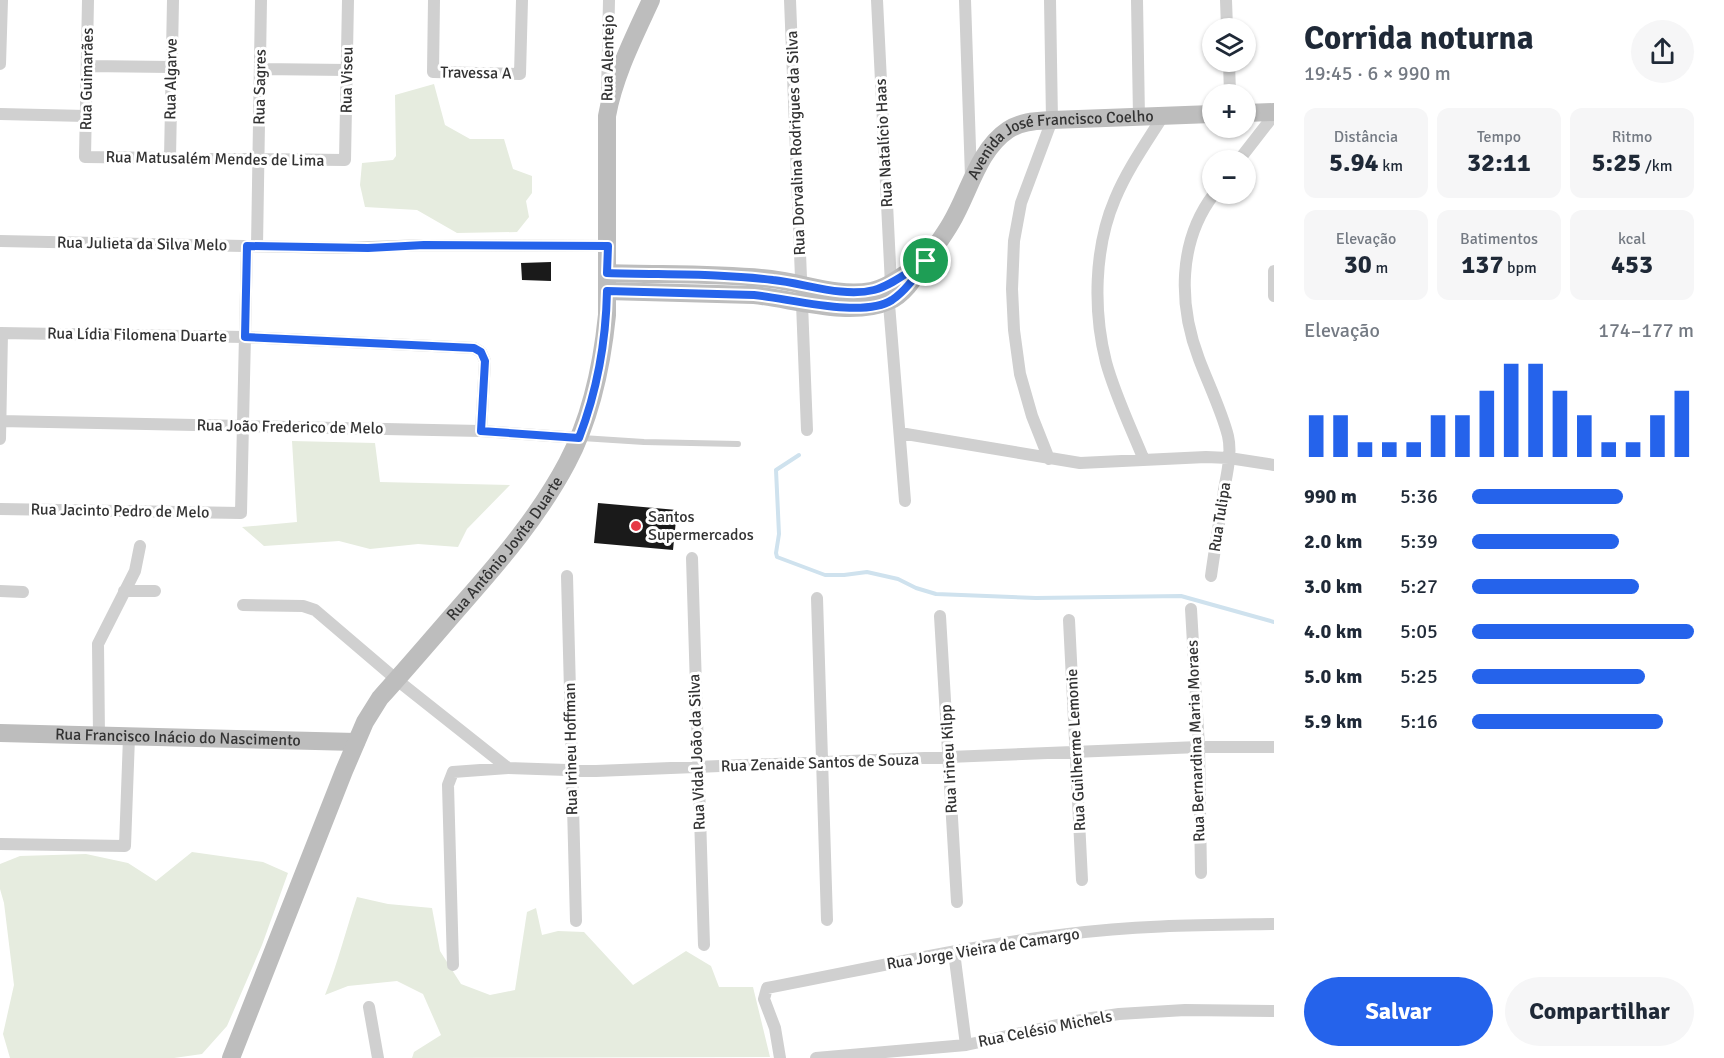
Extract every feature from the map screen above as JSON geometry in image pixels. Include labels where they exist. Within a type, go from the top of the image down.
[{"type":"main road","name":"Rua Antônio Jovita Duarte","points":[[229,1055],[356,742],[372,710],[498,562],[542,506],[568,463],[579,438],[589,412],[605,336],[608,246],[605,156],[609,100],[651,0]]},
{"type":"main road","points":[[1256,113],[1274,113]]},
{"type":"main road","name":"Avenida José Francisco Coelho","points":[[802,293],[814,306],[858,307],[890,301],[910,284],[952,222],[971,181],[991,148],[1006,132],[1021,123],[1202,114]]},
{"type":"main road","name":"Avenida José Francisco Coelho","points":[[607,282],[754,295],[802,293],[816,288],[854,292],[872,291],[926,261]]},
{"type":"main road","name":"Rua Francisco Inácio do Nascimento","points":[[0,734],[356,742]]},
{"type":"street","points":[[1,64],[2,0]]},
{"type":"street","name":"Rua Guimarães","points":[[85,157],[88,0]]},
{"type":"street","name":"Rua Algarve","points":[[170,158],[173,0]]},
{"type":"street","name":"Rua Sagres","points":[[241,513],[245,337],[259,159],[261,0]]},
{"type":"street","name":"Rua Viseu","points":[[345,160],[348,0]]},
{"type":"street","name":"Travessa A","points":[[434,0],[432,72],[520,74],[522,0]]},
{"type":"street","name":"Rua Alentejo","points":[[607,116],[609,0]]},
{"type":"street","name":"Rua Dorvalina Rodrigues da Silva","points":[[790,0],[807,430]]},
{"type":"street","name":"Rua Natalício Haas","points":[[877,0],[891,282],[890,301],[905,501]]},
{"type":"street","points":[[965,0],[971,181]]},
{"type":"street","points":[[1049,459],[1032,417],[1020,375],[1014,330],[1012,289],[1014,241],[1021,203],[1052,120],[1050,0]]},
{"type":"street","points":[[1137,0],[1139,117]]},
{"type":"street","points":[[1226,0],[1227,18]]},
{"type":"street","points":[[608,34],[612,39],[622,41],[635,36]]},
{"type":"street","points":[[87,66],[171,67]]},
{"type":"street","points":[[260,69],[347,70]]},
{"type":"street","points":[[1246,150],[1274,113]]},
{"type":"street","points":[[0,114],[86,116]]},
{"type":"street","points":[[1144,460],[1105,357],[1100,322],[1099,273],[1107,219],[1115,198],[1163,116]]},
{"type":"street","name":"Rua Matusalém Mendes de Lima","points":[[85,157],[345,160]]},
{"type":"street","name":"Rua Tulipa","points":[[1207,204],[1191,235],[1185,265],[1185,286],[1192,336],[1228,436],[1229,458],[1211,576]]},
{"type":"street","name":"Rua Julieta da Silva Melo","points":[[0,241],[345,248],[424,245],[608,246]]},
{"type":"street","points":[[1274,271],[1274,296]]},
{"type":"street","points":[[0,439],[1,333]]},
{"type":"street","name":"Rua Lídia Filomena Duarte","points":[[1,333],[245,337],[474,348],[481,352],[485,361],[481,431]]},
{"type":"street","name":"Rua João Frederico de Melo","points":[[0,421],[481,431],[579,438]]},
{"type":"street","points":[[900,433],[1080,463],[1229,458],[1274,465]]},
{"type":"street","name":"Rua Jacinto Pedro de Melo","points":[[0,509],[241,513]]},
{"type":"street","points":[[99,736],[98,644],[135,571],[140,546]]},
{"type":"street","name":"Rua Vidal João da Silva","points":[[692,558],[704,945]]},
{"type":"street","name":"Rua Irineu Hoffman","points":[[567,576],[576,921]]},
{"type":"street","points":[[0,591],[23,592]]},
{"type":"street","points":[[124,591],[155,591]]},
{"type":"street","points":[[817,597],[827,920]]},
{"type":"street","points":[[243,605],[303,606],[315,610],[397,680],[508,768]]},
{"type":"street","name":"Rua Bernardina Maria Moraes","points":[[1191,609],[1199,747],[1200,873]]},
{"type":"street","name":"Rua Irineu Kilpp","points":[[940,616],[957,902]]},
{"type":"street","name":"Rua Guilherme Lemonie","points":[[1069,620],[1082,880]]},
{"type":"street","points":[[0,844],[125,846],[129,736]]},
{"type":"street","name":"Rua Zenaide Santos de Souza","points":[[453,965],[448,785],[453,772],[508,768],[571,772],[1199,747],[1274,747]]},
{"type":"street","name":"Rua Jorge Vieira de Camargo","points":[[780,1058],[775,1028],[764,999],[767,987],[954,952],[1098,930],[1274,924]]},
{"type":"street","points":[[954,952],[966,1045]]},
{"type":"street","points":[[369,1007],[378,1058]]},
{"type":"street","name":"Rua Celésio Michels","points":[[816,1058],[966,1045],[1085,1018],[1119,1014],[1274,1011]]},
{"type":"lane","points":[[579,438],[738,444]]},
{"type":"shaded area","points":[[434,84],[445,125],[470,139],[504,139],[513,169],[532,176],[532,193],[526,201],[529,217],[517,232],[457,233],[417,210],[365,207],[360,185],[362,163],[393,160],[396,156],[395,95]]},
{"type":"shaded area","points":[[292,441],[375,443],[380,482],[510,485],[467,529],[458,547],[418,544],[370,549],[339,541],[264,546],[242,527],[297,522]]},
{"type":"shaded area","points":[[192,852],[263,862],[288,873],[262,945],[227,1026],[202,1054],[174,1058],[10,1058],[3,1034],[14,985],[4,903],[0,889],[0,864],[20,856],[86,854],[128,863],[156,881]]},
{"type":"shaded area","points":[[357,897],[388,904],[432,908],[440,951],[461,984],[490,995],[515,990],[527,912],[536,908],[542,935],[558,931],[584,932],[633,985],[686,951],[711,966],[719,987],[753,987],[770,1057],[412,1058],[414,1052],[441,1035],[423,994],[397,981],[348,986],[325,995]]},
{"type":"building","points":[[551,262],[551,281],[522,280],[521,263]]},
{"type":"building","name":"Santos Supermercados","points":[[598,503],[677,510],[673,550],[594,543]]},
{"type":"waterway","points":[[799,455],[776,470],[779,534],[776,553],[777,557],[825,575],[867,572],[898,579],[936,594],[1036,598],[1181,596],[1274,622]]},
{"type":"place","name":"Santos Supermercados","points":[[636,526]]},
{"type":"route","points":[[424,245],[595,245],[608,246],[607,273],[747,277],[854,292],[872,291],[884,287],[926,261],[910,284],[891,301],[871,306],[814,306],[777,297],[754,295],[607,291],[605,336],[589,412],[579,438],[481,431],[485,361],[481,352],[474,348],[245,337],[247,246],[368,248],[424,245]]}]
